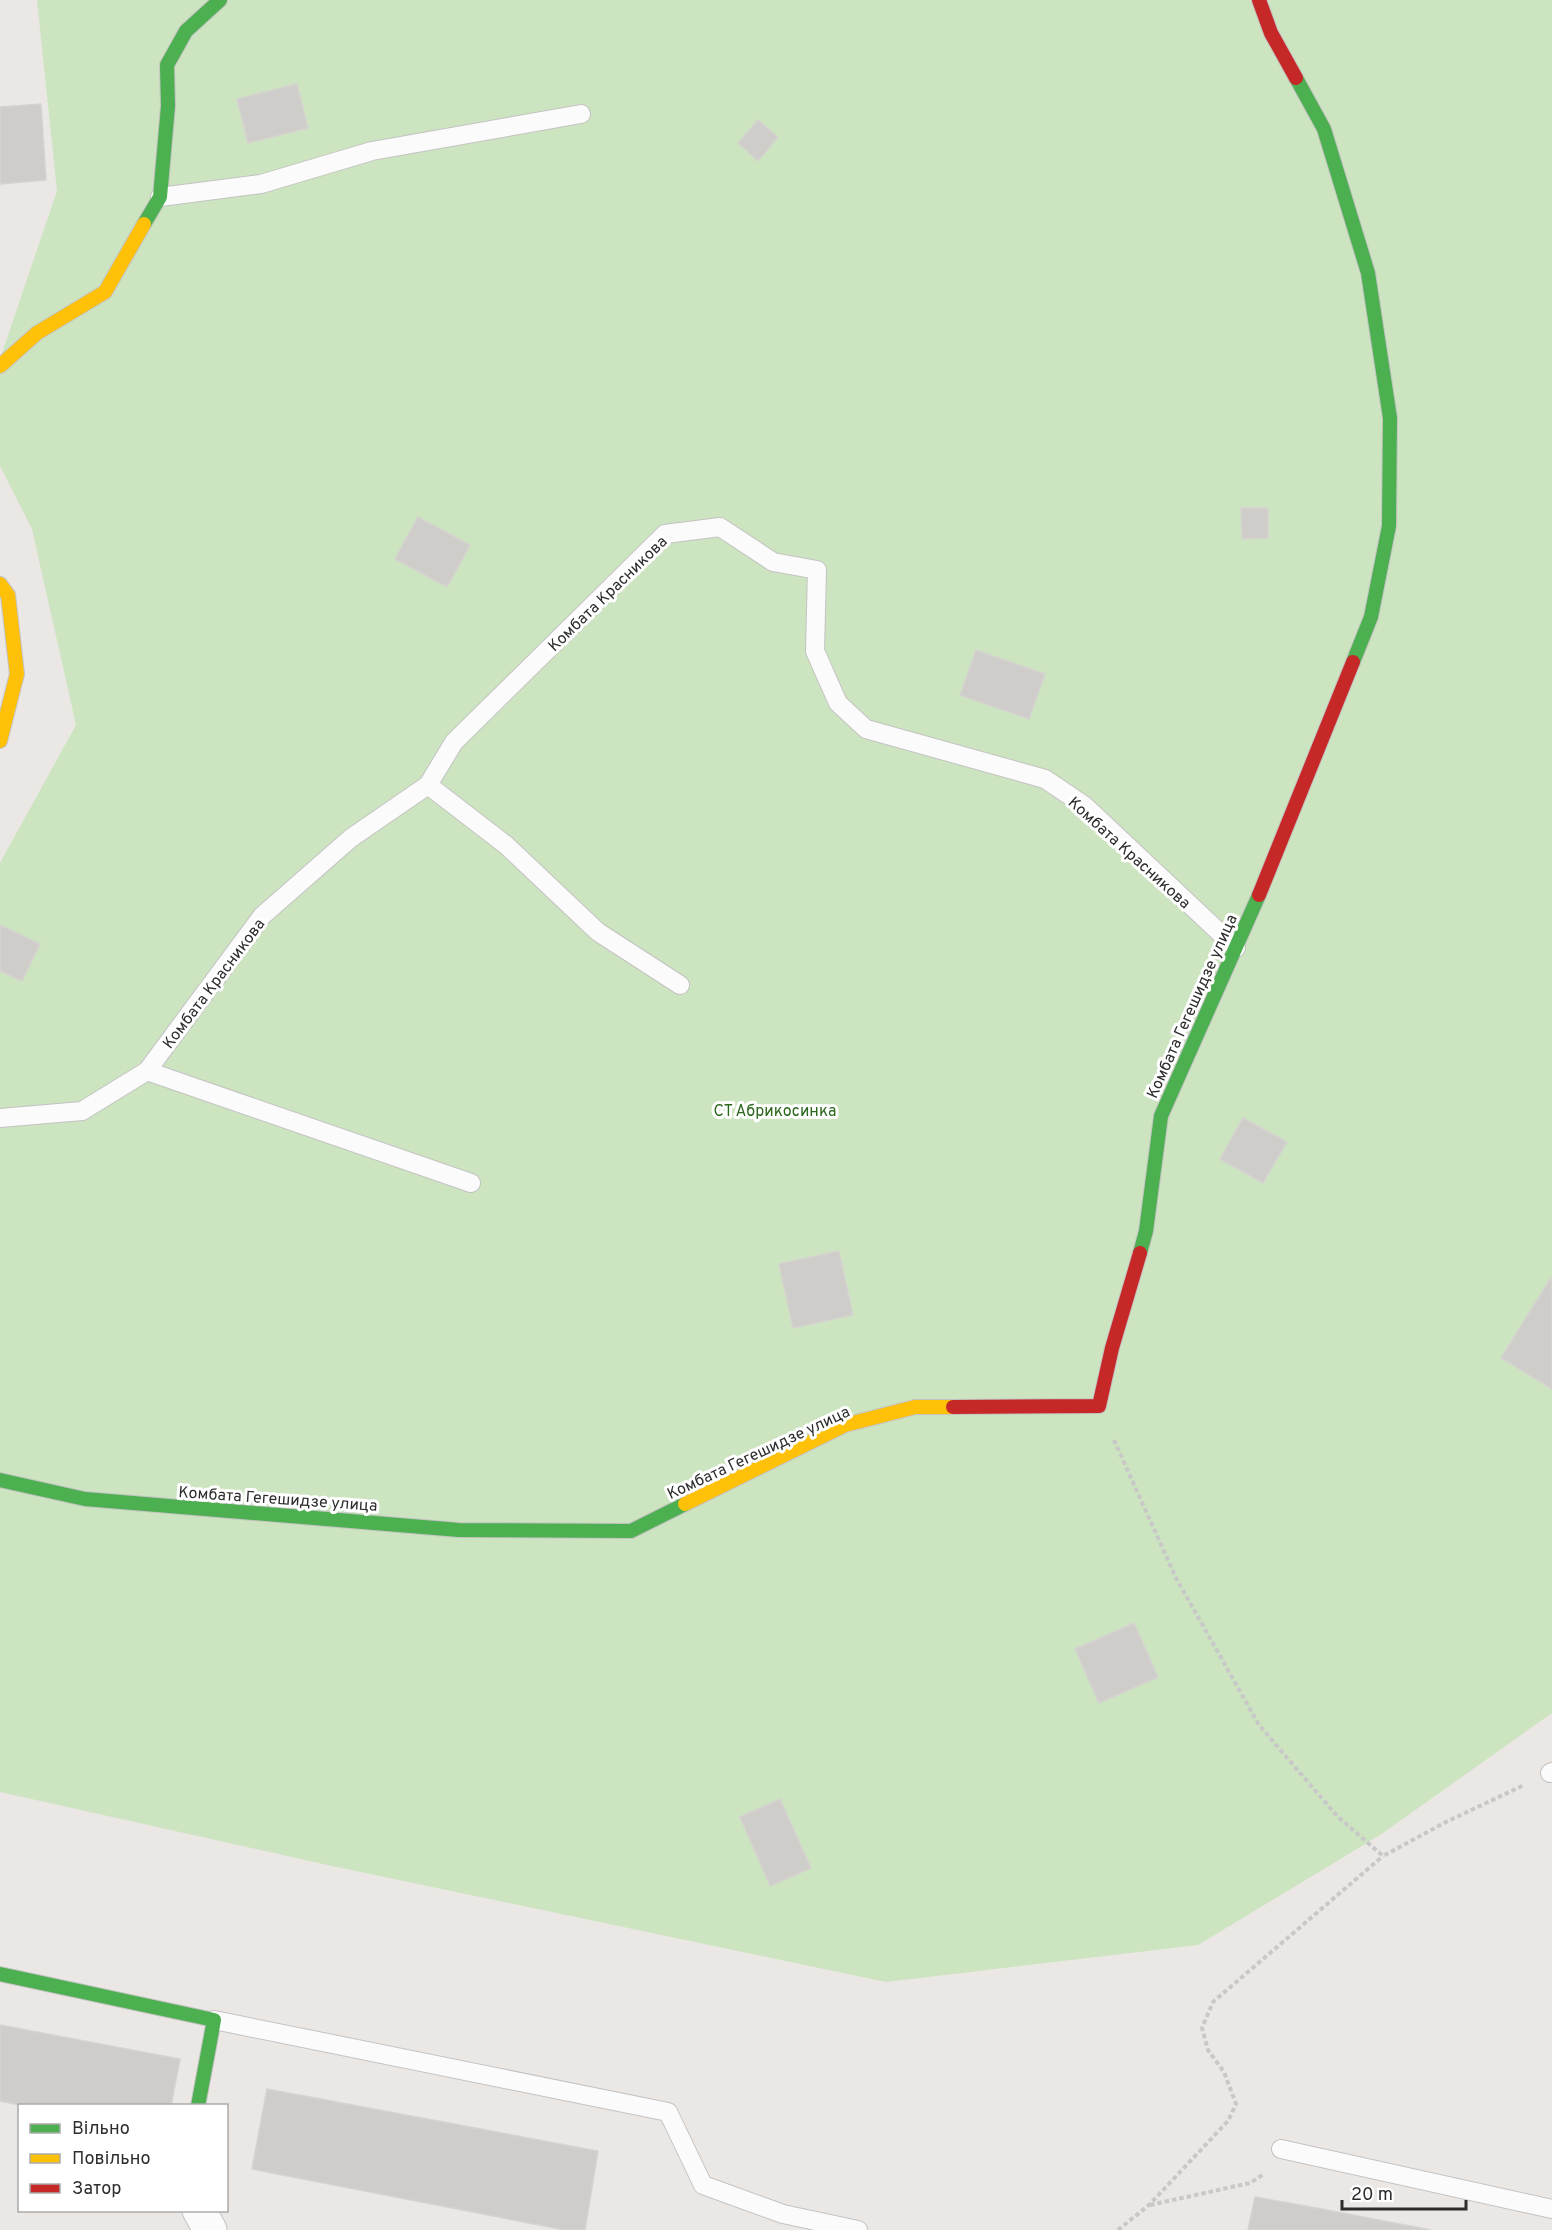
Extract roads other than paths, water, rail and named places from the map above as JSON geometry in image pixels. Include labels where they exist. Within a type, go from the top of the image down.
[{"type":"street","points":[[0,366],[37,333],[105,292],[160,196],[168,106],[167,66],[186,31],[220,0]]},
{"type":"street","name":"Комбата Гегешидзе улица","points":[[0,1480],[86,1499],[459,1530],[631,1531],[845,1425],[915,1407],[1099,1406],[1112,1348],[1146,1231],[1161,1116],[1262,887],[1371,617],[1389,526],[1390,418],[1368,273],[1324,129],[1271,33],[1259,0]]},
{"type":"street","points":[[0,584],[8,595],[17,674],[0,741]]},
{"type":"street","points":[[0,1974],[214,2020],[198,2104]]},
{"type":"street","points":[[200,2212],[210,2230]]},
{"type":"lane","points":[[160,196],[261,184],[372,151],[581,114]]},
{"type":"lane","name":"Комбата Красникова","points":[[0,1118],[82,1111],[147,1071],[262,916],[351,838],[428,784],[454,742],[665,534],[720,527],[773,562],[817,570],[815,651],[838,703],[866,729],[1045,779],[1085,806],[1236,948]]},
{"type":"lane","points":[[428,784],[506,845],[598,932],[680,985]]},
{"type":"lane","points":[[147,1071],[471,1183]]},
{"type":"lane","points":[[214,2020],[668,2112],[703,2185],[783,2214],[858,2230]]},
{"type":"lane","points":[[1281,2149],[1552,2209]]},
{"type":"park label","name":"СТ Абрикосинка","points":[[775,1110]]}]
